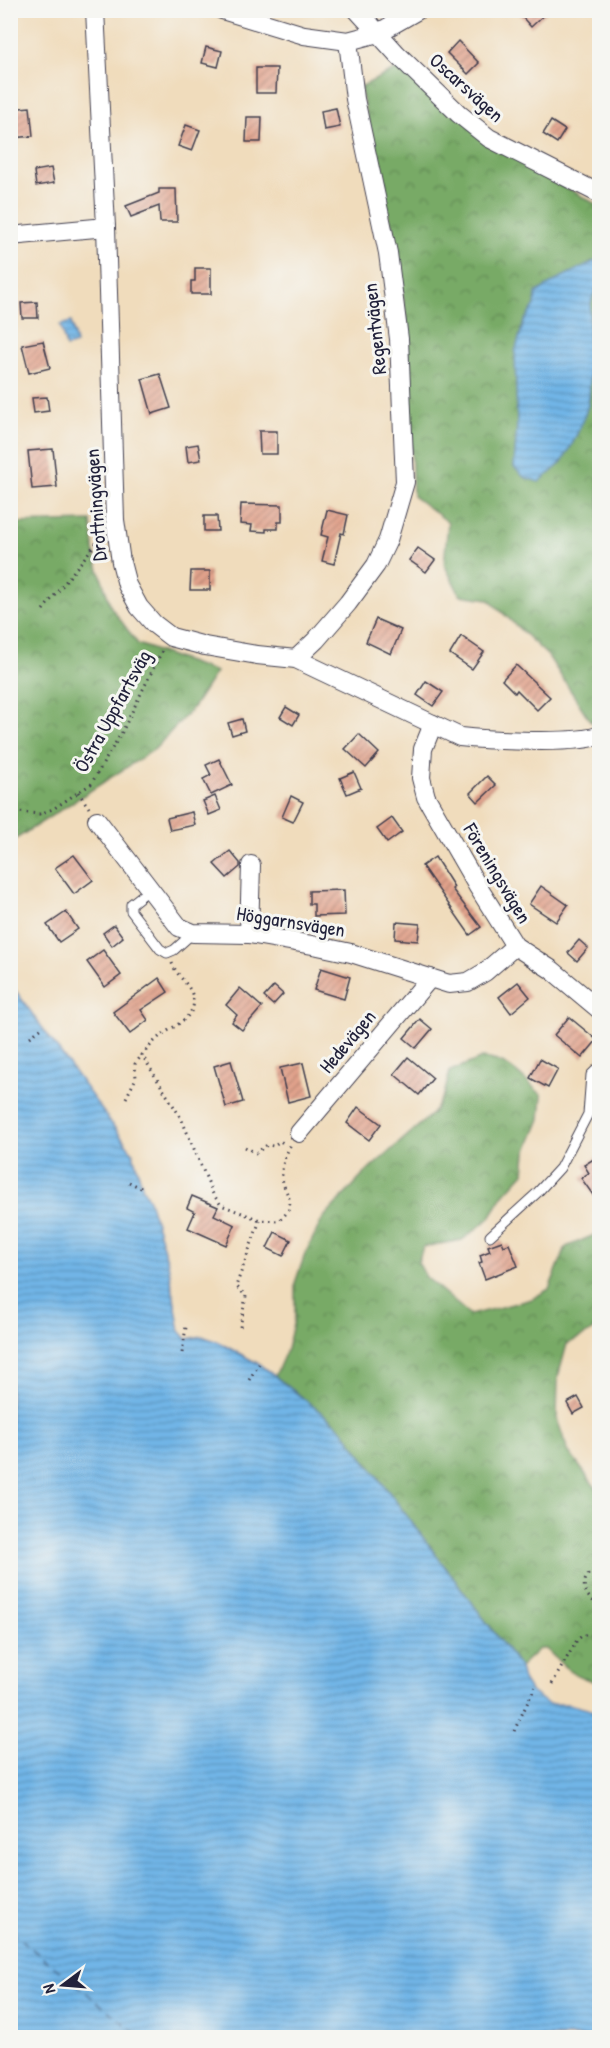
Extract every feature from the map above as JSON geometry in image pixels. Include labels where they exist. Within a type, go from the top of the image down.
[{"type":"street","name":"Drottningvägen","points":[[95,10],[106,227],[116,520],[121,562],[127,585],[139,607],[154,624],[171,637],[216,647],[296,659],[460,737],[481,740],[554,740],[592,738],[600,735]]},
{"type":"street","points":[[222,10],[304,35],[348,41],[378,33],[418,10]]},
{"type":"street","name":"Oscarsvägen","points":[[357,10],[459,114],[489,138],[600,194]]},
{"type":"street","name":"Regentvägen","points":[[296,659],[348,603],[376,565],[388,540],[405,482],[399,339],[388,253],[358,116],[348,41]]},
{"type":"street","points":[[10,236],[106,227]]},
{"type":"street","name":"Föreningsvägen","points":[[433,724],[423,749],[421,778],[426,797],[495,915],[516,946],[552,970],[600,1010]]},
{"type":"street","points":[[97,820],[179,927],[193,933]]},
{"type":"street","points":[[249,934],[251,865]]},
{"type":"street","name":"Höggarnsvägen","points":[[193,933],[249,934],[351,953],[448,984],[468,982],[485,972],[516,946]]},
{"type":"street","name":"Hedevägen","points":[[294,1140],[430,978]]},
{"type":"lane","points":[[150,889],[131,904],[131,911],[160,949],[167,953],[174,950],[193,933]]},
{"type":"lane","points":[[490,1236],[537,1193],[560,1168],[588,1114],[591,1075],[600,1066]]},
{"type":"path","points":[[44,610],[116,520]]},
{"type":"path","name":"Östra Uppfartsväg","points":[[10,807],[19,812],[39,814],[53,809],[92,784],[122,732],[154,665],[171,637]]},
{"type":"path","points":[[126,1098],[136,1078],[135,1064],[159,1037],[187,1018],[191,1011],[194,1000],[192,993],[174,968],[167,953]]},
{"type":"path","points":[[30,1037],[42,1028]]},
{"type":"path","points":[[142,1055],[181,1118],[221,1205],[260,1220],[278,1221],[288,1212],[291,1205],[282,1171],[294,1140],[280,1141],[273,1146],[267,1145],[256,1153],[245,1147]]},
{"type":"path","points":[[129,1182],[143,1189]]},
{"type":"path","points":[[240,1327],[246,1296],[236,1286],[260,1220]]},
{"type":"path","points":[[182,1353],[186,1327]]},
{"type":"path","points":[[249,1380],[259,1364]]},
{"type":"path","points":[[600,1572],[590,1574],[585,1580],[584,1588],[589,1599],[600,1605]]},
{"type":"path","points":[[552,1684],[577,1640],[583,1635],[600,1635]]},
{"type":"path","points":[[514,1731],[535,1687]]},
{"type":"green space","points":[[399,68],[522,162],[599,206],[599,724],[591,722],[548,656],[488,599],[460,595],[444,564],[448,522],[413,496],[406,319],[397,251],[360,87]]},
{"type":"green space","points":[[91,521],[95,557],[111,607],[138,644],[216,672],[194,706],[155,749],[11,842],[11,523]]},
{"type":"green space","points":[[482,1058],[508,1066],[542,1095],[540,1119],[526,1153],[524,1173],[503,1196],[489,1219],[462,1240],[423,1247],[418,1262],[426,1277],[470,1315],[532,1299],[549,1289],[566,1247],[599,1233],[599,1321],[591,1332],[567,1344],[558,1377],[557,1419],[568,1451],[599,1492],[599,1683],[570,1671],[546,1649],[539,1649],[520,1667],[341,1428],[275,1376],[287,1349],[295,1316],[295,1283],[305,1254],[323,1218],[365,1173],[433,1113],[444,1095],[450,1071]]},
{"type":"water","points":[[599,259],[599,286],[593,295],[590,308],[588,405],[564,459],[539,482],[524,477],[514,467],[517,424],[515,352],[524,321],[535,305],[536,293]]},
{"type":"water","points":[[71,322],[76,344],[66,347],[60,325]]},
{"type":"water","points":[[10,983],[133,1153],[168,1263],[180,1331],[187,1339],[202,1336],[259,1364],[341,1428],[520,1667],[523,1680],[530,1691],[548,1704],[568,1704],[599,1712],[599,2037],[11,2037]]},
{"type":"building","points":[[516,10],[549,10],[531,27]]},
{"type":"building","points":[[458,41],[479,63],[468,74],[447,53]]},
{"type":"building","points":[[206,47],[222,51],[218,67],[202,63]]},
{"type":"building","points":[[256,68],[277,68],[276,93],[256,93]]},
{"type":"building","points":[[30,107],[33,136],[13,138],[10,109]]},
{"type":"building","points":[[336,108],[340,127],[324,130],[321,111]]},
{"type":"building","points":[[247,117],[262,117],[261,142],[246,142]]},
{"type":"building","points":[[551,121],[565,130],[557,143],[543,134]]},
{"type":"building","points":[[186,125],[200,130],[192,151],[178,146]]},
{"type":"building","points":[[51,168],[54,183],[36,186],[34,171]]},
{"type":"building","points":[[159,189],[176,189],[177,222],[160,222],[159,206],[131,217],[126,206],[159,193]]},
{"type":"building","points":[[195,268],[211,268],[211,294],[191,294],[191,281],[195,281]]},
{"type":"building","points":[[37,302],[38,318],[22,318],[21,303]]},
{"type":"building","points":[[43,341],[50,368],[29,373],[22,345]]},
{"type":"building","points":[[160,374],[171,408],[152,414],[142,379]]},
{"type":"building","points":[[47,397],[49,411],[34,413],[32,398]]},
{"type":"building","points":[[259,431],[277,431],[277,454],[260,454]]},
{"type":"building","points":[[198,444],[201,460],[188,462],[186,446]]},
{"type":"building","points":[[53,449],[57,487],[32,489],[28,451]]},
{"type":"building","points":[[241,504],[282,505],[282,522],[278,522],[278,529],[266,529],[266,532],[251,531],[252,525],[240,524]]},
{"type":"building","points":[[327,510],[348,515],[334,564],[322,561],[328,537],[321,535]]},
{"type":"building","points":[[204,516],[217,516],[218,531],[204,531]]},
{"type":"building","points":[[418,548],[435,560],[426,572],[409,560]]},
{"type":"building","points":[[191,571],[210,571],[210,590],[190,590]]},
{"type":"building","points":[[376,619],[401,630],[391,654],[366,642]]},
{"type":"building","points":[[461,636],[484,652],[472,669],[450,654]]},
{"type":"building","points":[[516,665],[550,697],[537,710],[517,690],[515,693],[502,680]]},
{"type":"building","points":[[426,681],[443,692],[433,706],[417,695]]},
{"type":"building","points":[[286,707],[299,715],[293,725],[280,717]]},
{"type":"building","points":[[242,719],[245,731],[232,735],[228,723]]},
{"type":"building","points":[[359,734],[379,753],[366,768],[345,749]]},
{"type":"building","points":[[219,759],[232,785],[211,795],[203,779],[211,775],[206,765]]},
{"type":"building","points":[[354,772],[361,788],[347,794],[340,778]]},
{"type":"building","points":[[487,776],[496,785],[478,802],[470,793]]},
{"type":"building","points":[[215,796],[221,810],[209,815],[203,801]]},
{"type":"building","points":[[291,796],[303,802],[293,822],[282,817]]},
{"type":"building","points":[[192,812],[195,825],[170,830],[167,818]]},
{"type":"building","points":[[392,818],[402,832],[387,843],[377,829]]},
{"type":"building","points":[[230,851],[240,863],[240,867],[227,878],[214,864]]},
{"type":"building","points":[[74,855],[93,880],[74,894],[55,868]]},
{"type":"building","points":[[435,857],[454,887],[452,889],[481,927],[470,935],[422,866]]},
{"type":"building","points":[[541,886],[568,905],[556,922],[529,904]]},
{"type":"building","points":[[344,890],[345,915],[314,916],[314,904],[309,904],[309,891]]},
{"type":"building","points":[[66,912],[78,929],[59,942],[47,925]]},
{"type":"building","points":[[396,922],[420,924],[418,941],[395,939]]},
{"type":"building","points":[[114,925],[123,937],[112,946],[103,933]]},
{"type":"building","points":[[579,940],[588,948],[577,961],[568,953]]},
{"type":"building","points":[[103,950],[121,975],[105,987],[87,962]]},
{"type":"building","points":[[321,968],[350,977],[344,999],[314,990]]},
{"type":"building","points":[[159,978],[168,992],[141,1010],[148,1020],[130,1034],[113,1012]]},
{"type":"building","points":[[518,982],[530,997],[511,1013],[499,997]]},
{"type":"building","points":[[274,986],[283,994],[273,1005],[264,997]]},
{"type":"building","points":[[240,988],[262,1007],[242,1030],[232,1022],[237,1015],[226,1005]]},
{"type":"building","points":[[569,1017],[597,1040],[582,1058],[554,1035]]},
{"type":"building","points":[[420,1019],[432,1029],[416,1048],[404,1038]]},
{"type":"building","points":[[408,1057],[433,1078],[419,1095],[394,1074]]},
{"type":"building","points":[[540,1059],[558,1069],[548,1088],[530,1078]]},
{"type":"building","points":[[231,1061],[243,1102],[226,1107],[214,1066]]},
{"type":"building","points":[[303,1063],[311,1096],[288,1102],[280,1068]]},
{"type":"building","points":[[358,1107],[381,1124],[369,1140],[347,1123]]},
{"type":"building","points":[[600,1155],[600,1205],[581,1178],[589,1173],[584,1165]]},
{"type":"building","points":[[192,1196],[218,1207],[214,1215],[235,1225],[226,1245],[188,1228],[195,1212],[187,1208]]},
{"type":"building","points":[[275,1232],[291,1240],[283,1256],[267,1248]]},
{"type":"building","points":[[502,1241],[504,1246],[509,1244],[518,1266],[485,1279],[479,1263],[482,1262],[480,1255],[490,1251],[488,1246]]},
{"type":"building","points":[[578,1397],[584,1408],[573,1414],[567,1403]]},
{"type":"ferry route","points":[[10,1931],[142,2038]]}]
